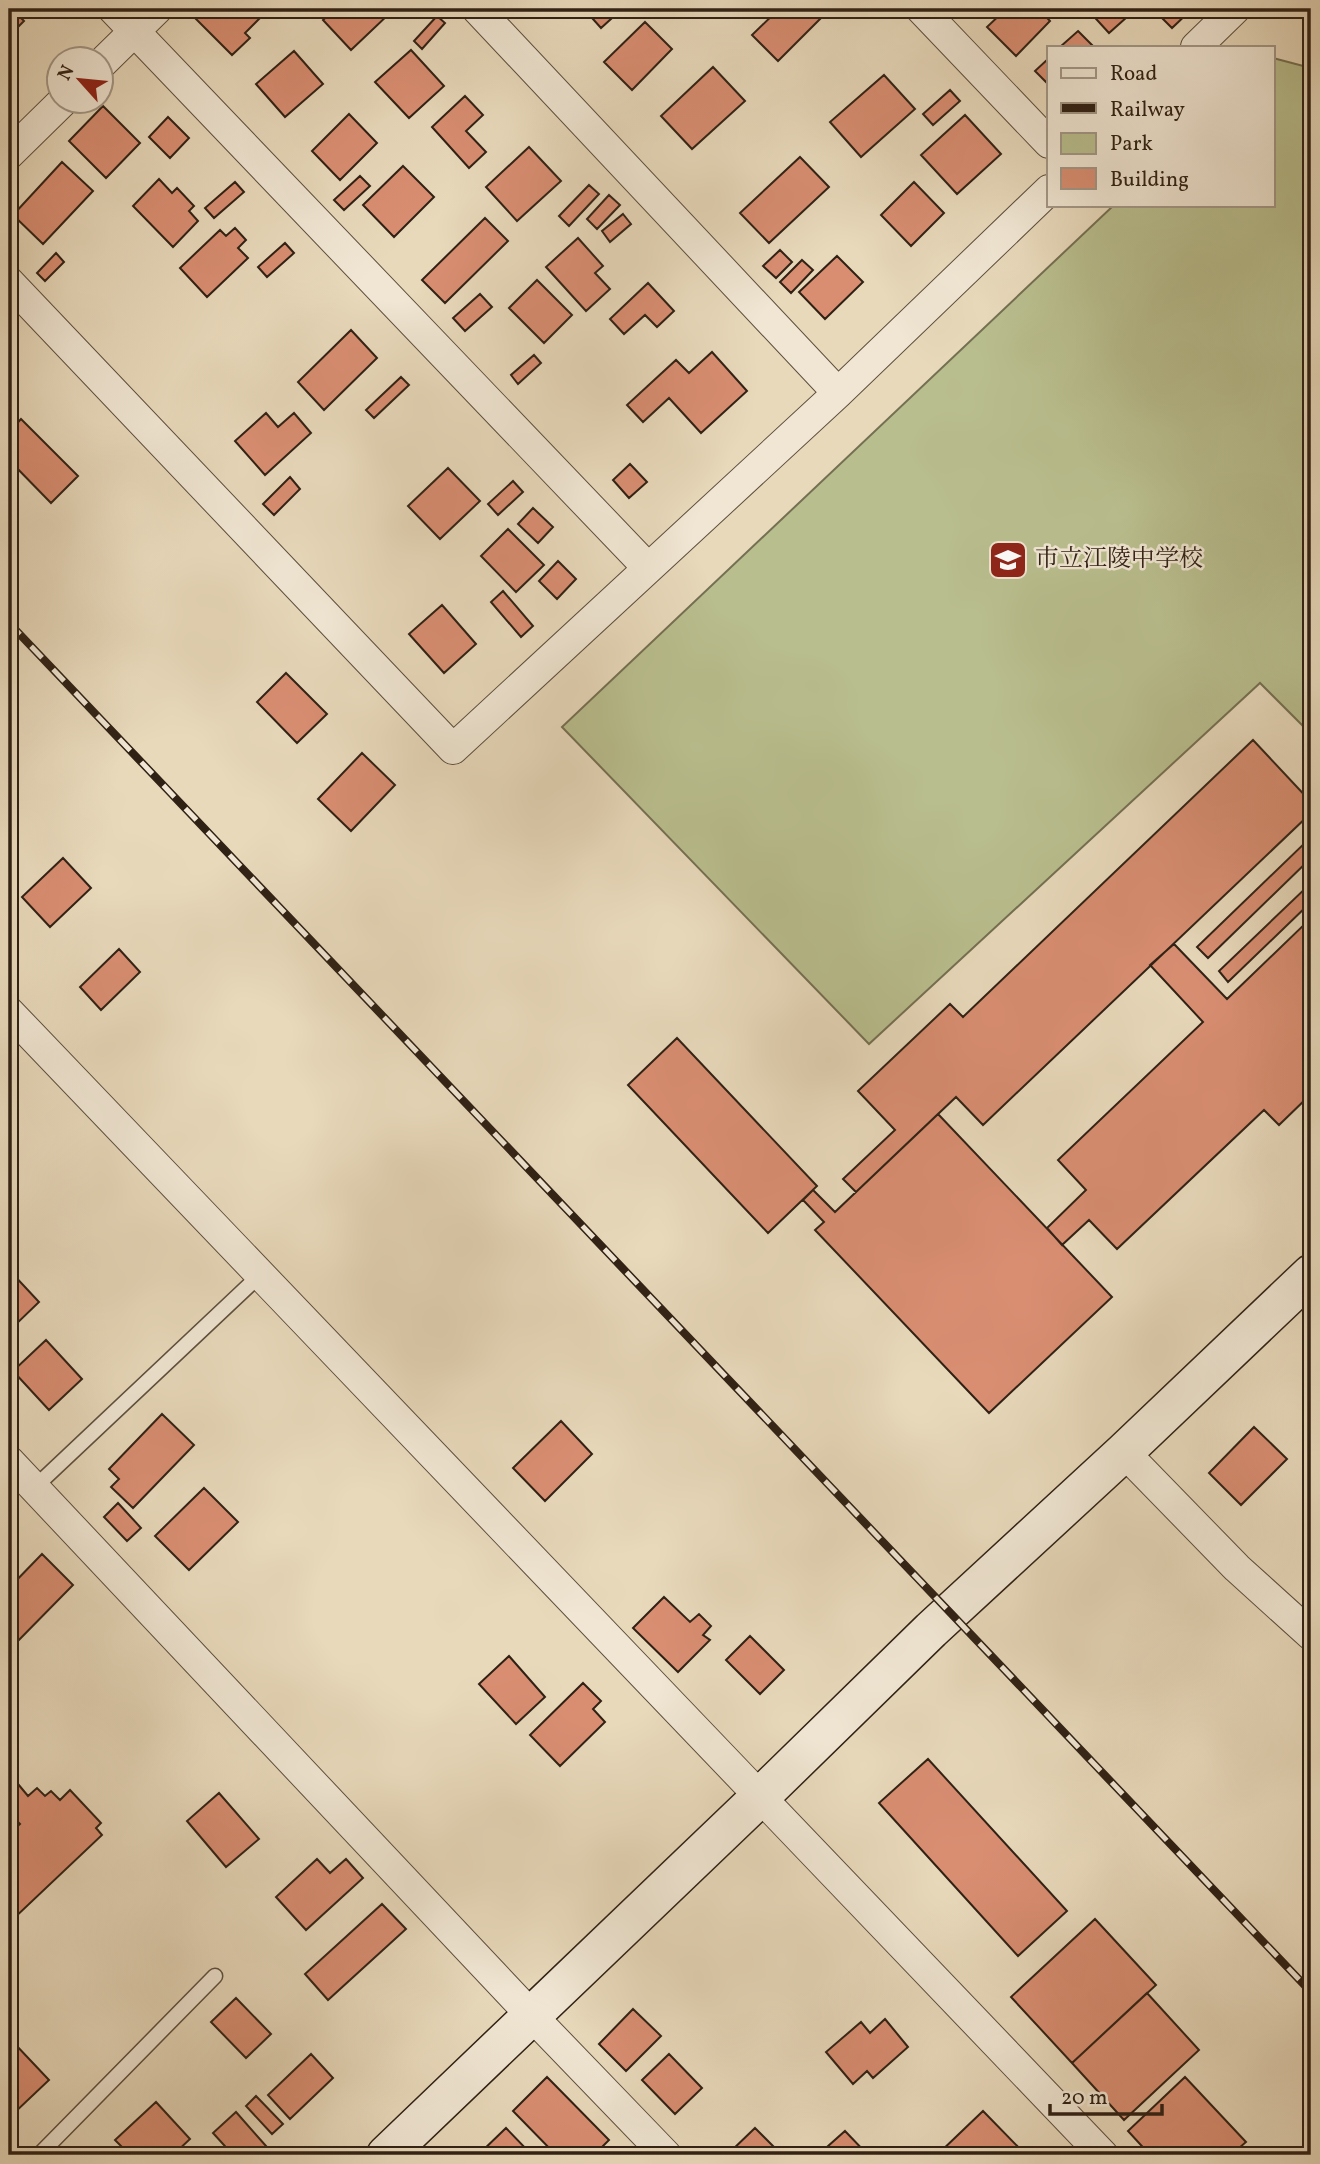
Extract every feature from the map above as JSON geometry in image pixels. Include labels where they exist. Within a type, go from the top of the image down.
[{"type":"street","points":[[113,9],[648,568]]},
{"type":"street","points":[[116,49],[157,9]]},
{"type":"street","points":[[477,9],[838,393]]},
{"type":"street","points":[[921,9],[1047,141]]},
{"type":"street","points":[[1197,46],[1235,9]]},
{"type":"street","points":[[9,154],[48,116]]},
{"type":"street","points":[[9,282],[453,749],[838,393],[1047,192]]},
{"type":"street","points":[[9,1012],[1103,2155]]},
{"type":"street","points":[[386,2155],[931,1630],[1311,1274]]},
{"type":"street","points":[[1124,1452],[1237,1568],[1311,1635]]},
{"type":"street","points":[[9,1461],[666,2155]]},
{"type":"lane","points":[[34,1488],[261,1274]]},
{"type":"lane","points":[[39,2155],[215,1976]]},
{"type":"green space","points":[[1274,58],[1311,68],[1311,734],[1260,683],[869,1044],[562,727],[1113,206],[1274,206]]},
{"type":"building","points":[[9,9],[24,21],[9,36]]},
{"type":"building","points":[[198,9],[253,9],[261,17],[245,33],[250,38],[232,55],[192,15]]},
{"type":"building","points":[[335,9],[385,9],[389,14],[351,50],[323,20]]},
{"type":"building","points":[[584,9],[622,9],[601,28]]},
{"type":"building","points":[[779,9],[819,9],[825,14],[778,61],[752,35]]},
{"type":"building","points":[[1006,9],[1039,9],[1050,21],[1016,56],[987,27]]},
{"type":"building","points":[[1087,9],[1136,9],[1109,33]]},
{"type":"building","points":[[1153,9],[1192,9],[1172,28]]},
{"type":"building","points":[[437,16],[445,23],[422,49],[414,41]]},
{"type":"building","points":[[645,22],[672,49],[632,90],[604,62]]},
{"type":"building","points":[[1078,31],[1093,46],[1061,46]]},
{"type":"building","points":[[411,50],[444,86],[409,118],[375,82]]},
{"type":"building","points":[[294,51],[323,84],[285,117],[256,84]]},
{"type":"building","points":[[1047,60],[1047,83],[1035,71]]},
{"type":"building","points":[[713,67],[745,101],[692,149],[661,116]]},
{"type":"building","points":[[884,75],[915,109],[861,157],[830,122]]},
{"type":"building","points":[[950,90],[960,101],[933,125],[923,114]]},
{"type":"building","points":[[465,96],[483,115],[466,131],[486,152],[469,168],[432,127]]},
{"type":"building","points":[[349,114],[377,143],[340,180],[312,151]]},
{"type":"building","points":[[965,115],[1001,154],[957,194],[921,155]]},
{"type":"building","points":[[93,116],[113,116],[140,143],[106,178],[69,141]]},
{"type":"building","points":[[168,117],[189,138],[170,158],[149,137]]},
{"type":"building","points":[[529,147],[561,181],[517,221],[486,187]]},
{"type":"building","points":[[800,157],[829,187],[769,243],[740,213]]},
{"type":"building","points":[[62,162],[93,191],[43,244],[13,215]]},
{"type":"building","points":[[403,166],[434,197],[394,237],[363,205]]},
{"type":"building","points":[[360,176],[370,186],[344,210],[334,200]]},
{"type":"building","points":[[159,179],[172,193],[177,188],[194,206],[189,211],[198,221],[173,247],[133,206]]},
{"type":"building","points":[[235,182],[244,192],[214,218],[205,208]]},
{"type":"building","points":[[914,182],[944,213],[911,246],[881,215]]},
{"type":"building","points":[[589,185],[599,194],[569,226],[559,216]]},
{"type":"building","points":[[609,195],[620,205],[597,229],[587,219]]},
{"type":"building","points":[[623,214],[631,224],[610,242],[602,231]]},
{"type":"building","points":[[485,218],[508,241],[445,303],[422,280]]},
{"type":"building","points":[[235,228],[246,240],[238,248],[248,258],[207,297],[180,268],[220,230],[226,236]]},
{"type":"building","points":[[578,238],[603,266],[595,273],[610,289],[586,311],[546,267]]},
{"type":"building","points":[[285,243],[294,253],[267,277],[258,267]]},
{"type":"building","points":[[780,250],[792,262],[776,278],[763,266]]},
{"type":"building","points":[[56,253],[64,262],[45,281],[37,273]]},
{"type":"building","points":[[837,256],[863,282],[825,319],[799,292]]},
{"type":"building","points":[[802,260],[813,270],[791,293],[780,282]]},
{"type":"building","points":[[537,280],[572,315],[544,343],[509,308]]},
{"type":"building","points":[[648,283],[674,311],[657,327],[645,315],[624,334],[610,319]]},
{"type":"building","points":[[480,294],[492,307],[465,331],[453,318]]},
{"type":"building","points":[[351,330],[377,358],[324,410],[298,382]]},
{"type":"building","points":[[712,352],[747,391],[701,433],[669,398],[643,422],[627,405],[676,360],[689,373]]},
{"type":"building","points":[[534,355],[541,363],[518,384],[511,375]]},
{"type":"building","points":[[401,377],[409,385],[374,418],[366,410]]},
{"type":"building","points":[[266,413],[278,427],[294,413],[311,433],[265,475],[235,441]]},
{"type":"building","points":[[21,419],[78,476],[51,503],[9,460],[9,432]]},
{"type":"building","points":[[630,464],[647,482],[629,498],[613,480]]},
{"type":"building","points":[[448,468],[480,501],[440,539],[408,506]]},
{"type":"building","points":[[290,477],[300,489],[274,515],[263,504]]},
{"type":"building","points":[[513,481],[523,492],[498,515],[488,504]]},
{"type":"building","points":[[533,508],[553,527],[538,543],[518,524]]},
{"type":"building","points":[[508,529],[544,565],[516,592],[481,556]]},
{"type":"building","points":[[558,561],[576,579],[557,599],[539,581]]},
{"type":"building","points":[[503,591],[533,626],[521,637],[491,602]]},
{"type":"building","points":[[442,605],[476,644],[444,673],[409,634]]},
{"type":"building","points":[[286,673],[327,714],[297,743],[257,702]]},
{"type":"building","points":[[1253,740],[1311,802],[1311,813],[983,1125],[956,1097],[856,1192],[843,1179],[895,1130],[858,1091],[950,1004],[963,1017]]},
{"type":"building","points":[[362,753],[395,785],[351,831],[318,799]]},
{"type":"building","points":[[1311,837],[1311,858],[1208,958],[1197,947]]},
{"type":"building","points":[[63,858],[91,888],[50,927],[22,897]]},
{"type":"building","points":[[1311,883],[1311,902],[1228,982],[1219,971]]},
{"type":"building","points":[[1311,918],[1311,1094],[1279,1125],[1264,1110],[1117,1249],[1089,1220],[1062,1245],[1047,1228],[1086,1190],[1058,1160],[1203,1022],[1150,965],[1174,944],[1227,999]]},
{"type":"building","points":[[119,949],[140,972],[101,1010],[80,987]]},
{"type":"building","points":[[677,1038],[817,1186],[768,1233],[628,1085]]},
{"type":"building","points":[[938,1114],[1112,1297],[989,1413],[815,1230],[824,1222],[803,1200],[813,1190],[835,1212]]},
{"type":"building","points":[[11,1272],[39,1302],[9,1331],[9,1273]]},
{"type":"building","points":[[46,1340],[82,1379],[49,1410],[13,1371]]},
{"type":"building","points":[[162,1414],[194,1445],[133,1508],[111,1487],[119,1479],[109,1469]]},
{"type":"building","points":[[561,1421],[592,1454],[545,1501],[513,1468]]},
{"type":"building","points":[[1254,1427],[1287,1459],[1241,1505],[1209,1473]]},
{"type":"building","points":[[204,1488],[238,1522],[189,1570],[155,1536]]},
{"type":"building","points":[[118,1503],[141,1528],[127,1541],[104,1517]]},
{"type":"building","points":[[42,1554],[73,1585],[10,1649],[9,1588]]},
{"type":"building","points":[[664,1597],[690,1622],[699,1614],[711,1626],[703,1635],[710,1640],[678,1672],[633,1628]]},
{"type":"building","points":[[750,1636],[784,1670],[760,1694],[726,1660]]},
{"type":"building","points":[[509,1656],[545,1697],[516,1724],[479,1684]]},
{"type":"building","points":[[583,1683],[601,1701],[593,1709],[605,1722],[560,1766],[530,1735]]},
{"type":"building","points":[[928,1759],[1067,1911],[1018,1956],[879,1803]]},
{"type":"building","points":[[18,1784],[28,1796],[37,1788],[45,1796],[51,1791],[60,1800],[70,1790],[101,1823],[96,1828],[102,1835],[9,1923],[9,1834],[20,1824],[9,1813],[17,1806],[9,1797],[9,1792]]},
{"type":"building","points":[[219,1793],[259,1839],[226,1867],[187,1821]]},
{"type":"building","points":[[317,1859],[330,1873],[346,1859],[363,1878],[306,1930],[276,1897]]},
{"type":"building","points":[[382,1904],[406,1929],[328,2000],[305,1974]]},
{"type":"building","points":[[1095,1919],[1156,1985],[1072,2063],[1011,1997]]},
{"type":"building","points":[[1147,1993],[1199,2050],[1124,2120],[1072,2063]]},
{"type":"building","points":[[236,1998],[271,2034],[246,2058],[211,2022]]},
{"type":"building","points":[[633,2009],[661,2036],[626,2071],[599,2044]]},
{"type":"building","points":[[885,2019],[908,2047],[873,2078],[867,2071],[853,2084],[826,2052],[861,2022],[870,2033]]},
{"type":"building","points":[[14,2043],[49,2080],[11,2116],[9,2049]]},
{"type":"building","points":[[311,2054],[333,2078],[290,2119],[268,2095]]},
{"type":"building","points":[[669,2054],[702,2088],[675,2114],[642,2080]]},
{"type":"building","points":[[547,2077],[609,2140],[594,2155],[556,2155],[513,2111]]},
{"type":"building","points":[[1185,2077],[1246,2142],[1231,2155],[1150,2155],[1128,2131]]},
{"type":"building","points":[[256,2096],[283,2124],[272,2134],[246,2106]]},
{"type":"building","points":[[156,2102],[190,2139],[173,2155],[130,2155],[115,2140]]},
{"type":"building","points":[[983,2111],[1025,2154],[937,2155]]},
{"type":"building","points":[[236,2112],[266,2146],[256,2155],[233,2155],[213,2133]]},
{"type":"building","points":[[506,2128],[532,2155],[478,2155]]},
{"type":"building","points":[[755,2128],[782,2155],[728,2154]]},
{"type":"building","points":[[845,2131],[868,2155],[818,2155]]},
{"type":"railway","points":[[9,623],[1311,1992]]},
{"type":"place","name":"市立江陵中学校","points":[[1008,560]]}]
